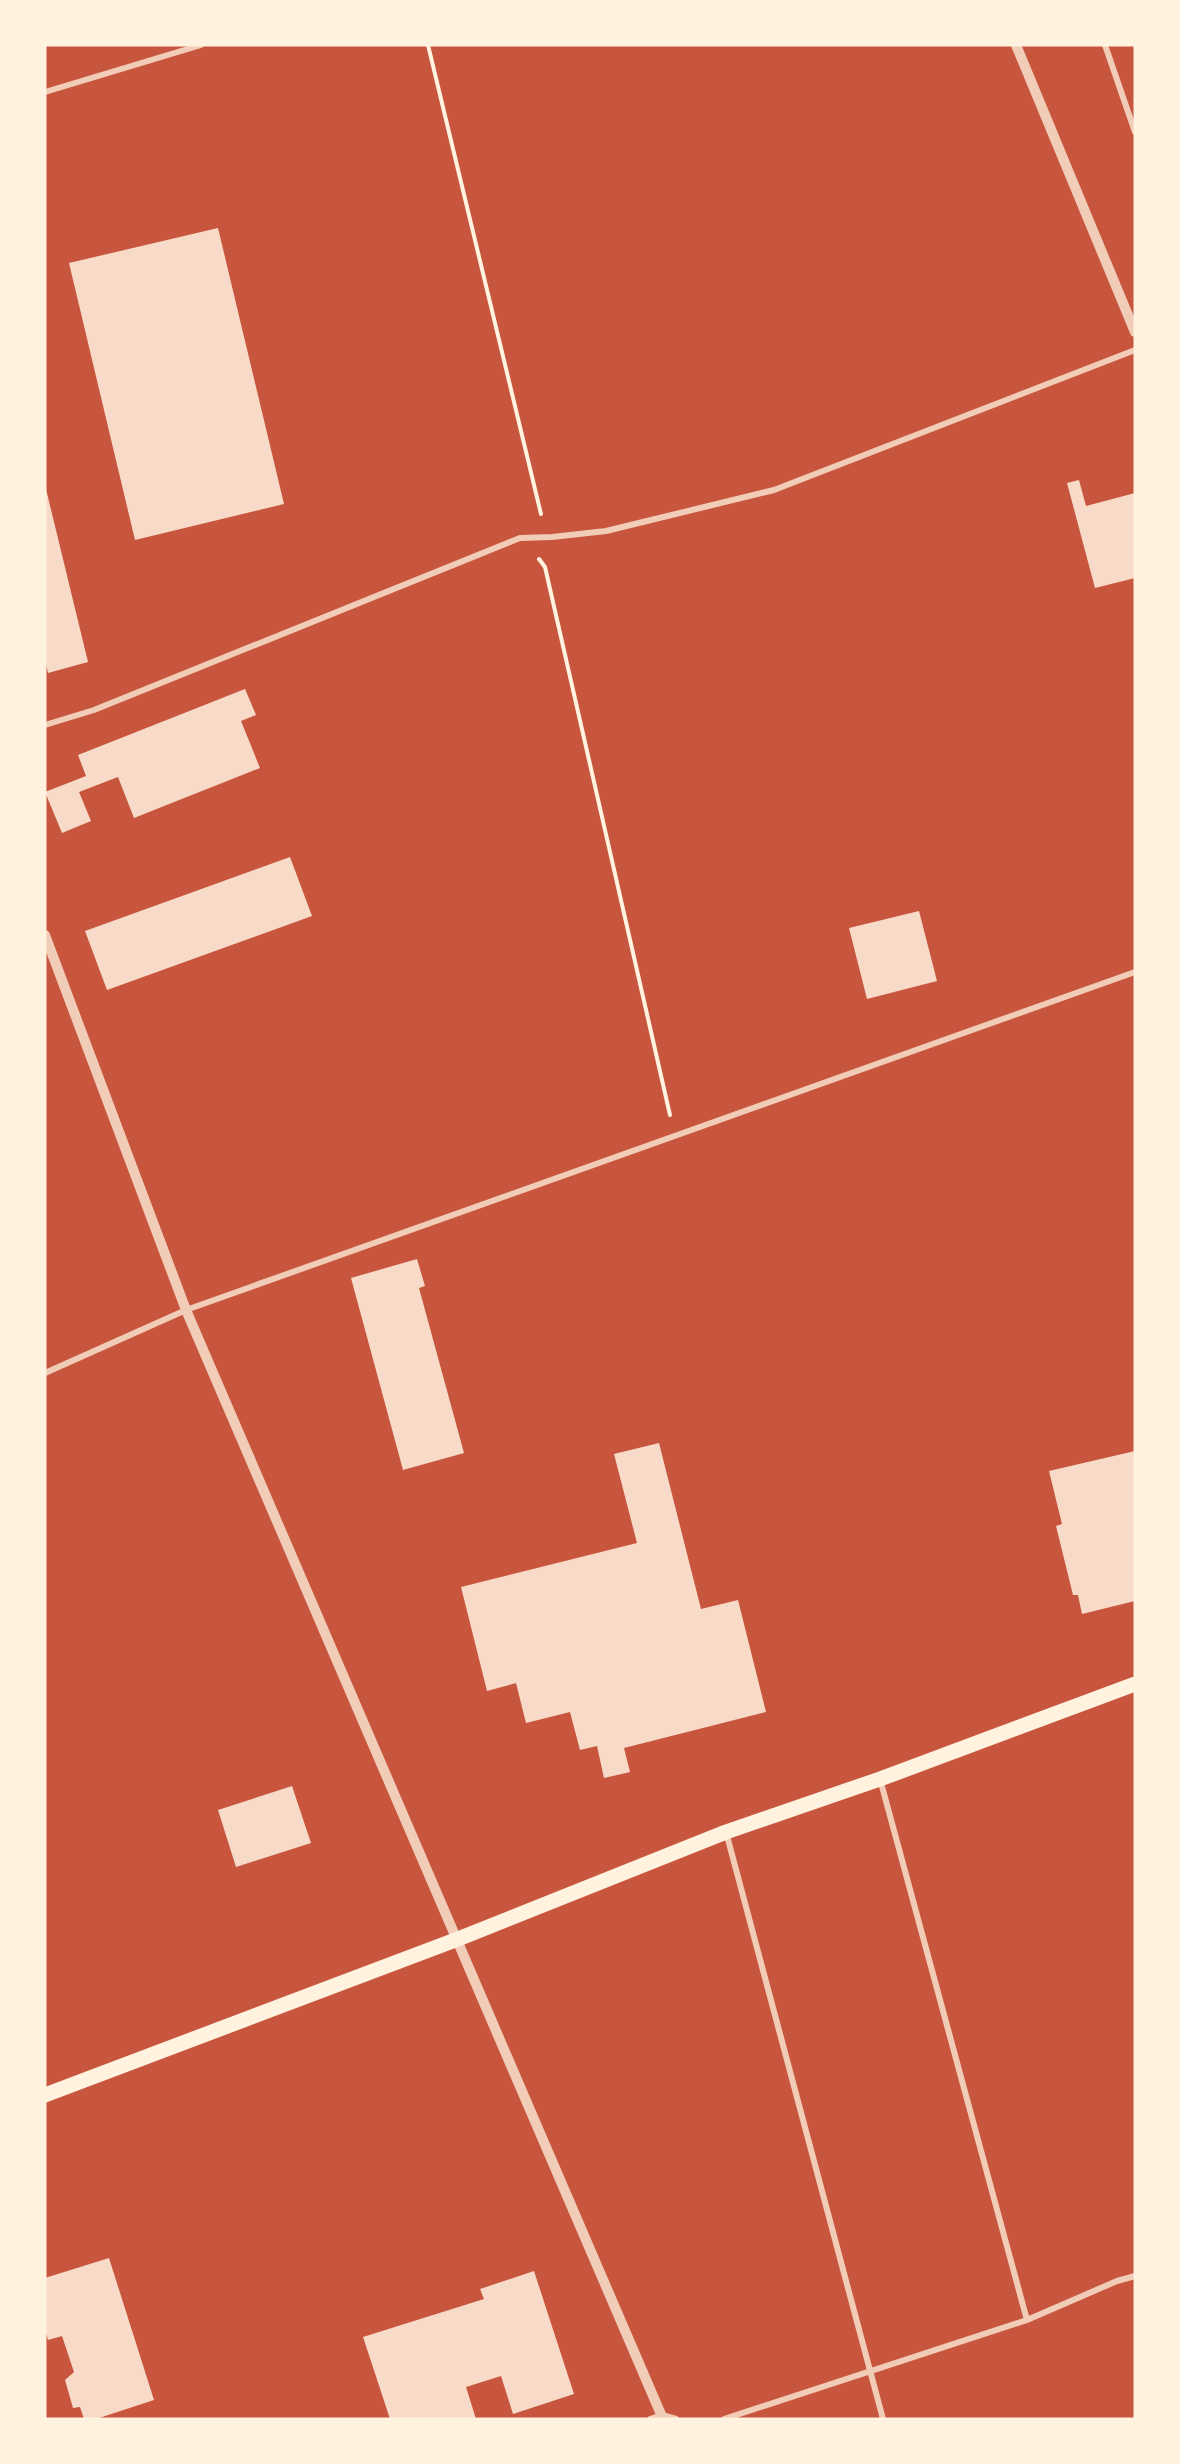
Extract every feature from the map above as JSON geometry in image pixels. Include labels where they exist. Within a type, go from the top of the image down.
[{"type":"main road","points":[[45,2095],[458,1939],[726,1832],[880,1779],[1135,1684]]},
{"type":"street","points":[[45,92],[201,45]]},
{"type":"street","points":[[1016,45],[1135,332]]},
{"type":"street","points":[[1105,45],[1135,132]]},
{"type":"street","points":[[45,725],[94,710],[520,538],[606,531],[774,490],[1135,350]]},
{"type":"street","points":[[45,935],[186,1310],[662,2417]]},
{"type":"street","points":[[45,1373],[186,1310],[1135,972]]},
{"type":"street","points":[[880,1779],[1026,2320]]},
{"type":"street","points":[[726,1832],[883,2419]]},
{"type":"street","points":[[724,2419],[1026,2320],[1117,2281],[1135,2276]]},
{"type":"street","points":[[650,2419],[662,2417],[676,2419]]},
{"type":"path","points":[[428,45],[540,507],[541,517],[534,537],[538,559],[544,567],[674,1136]]},
{"type":"building","points":[[218,228],[284,504],[135,540],[69,263]]},
{"type":"building","points":[[1079,480],[1086,506],[1135,493],[1135,578],[1095,588],[1067,483]]},
{"type":"building","points":[[46,489],[88,662],[48,673],[45,660]]},
{"type":"building","points":[[245,689],[256,715],[241,721],[260,768],[134,818],[118,777],[79,792],[91,821],[62,833],[45,792],[86,776],[78,755]]},
{"type":"building","points":[[290,857],[312,916],[107,990],[85,931]]},
{"type":"building","points":[[919,911],[937,981],[867,999],[849,928]]},
{"type":"building","points":[[417,1259],[425,1286],[419,1288],[464,1453],[403,1470],[351,1278]]},
{"type":"building","points":[[659,1443],[701,1609],[738,1600],[766,1712],[624,1748],[630,1772],[604,1778],[597,1746],[580,1750],[570,1712],[526,1723],[516,1683],[487,1691],[461,1587],[637,1543],[614,1454]]},
{"type":"building","points":[[1135,1451],[1135,1601],[1082,1614],[1078,1595],[1073,1595],[1056,1526],[1062,1524],[1049,1471]]},
{"type":"building","points":[[292,1786],[311,1843],[236,1867],[218,1810]]},
{"type":"building","points":[[109,2258],[154,2400],[96,2419],[84,2419],[80,2407],[73,2408],[65,2380],[74,2372],[62,2336],[48,2340],[45,2330],[45,2278]]},
{"type":"building","points":[[534,2271],[574,2394],[513,2414],[501,2376],[466,2387],[476,2419],[390,2419],[363,2337],[484,2299],[480,2289]]}]
